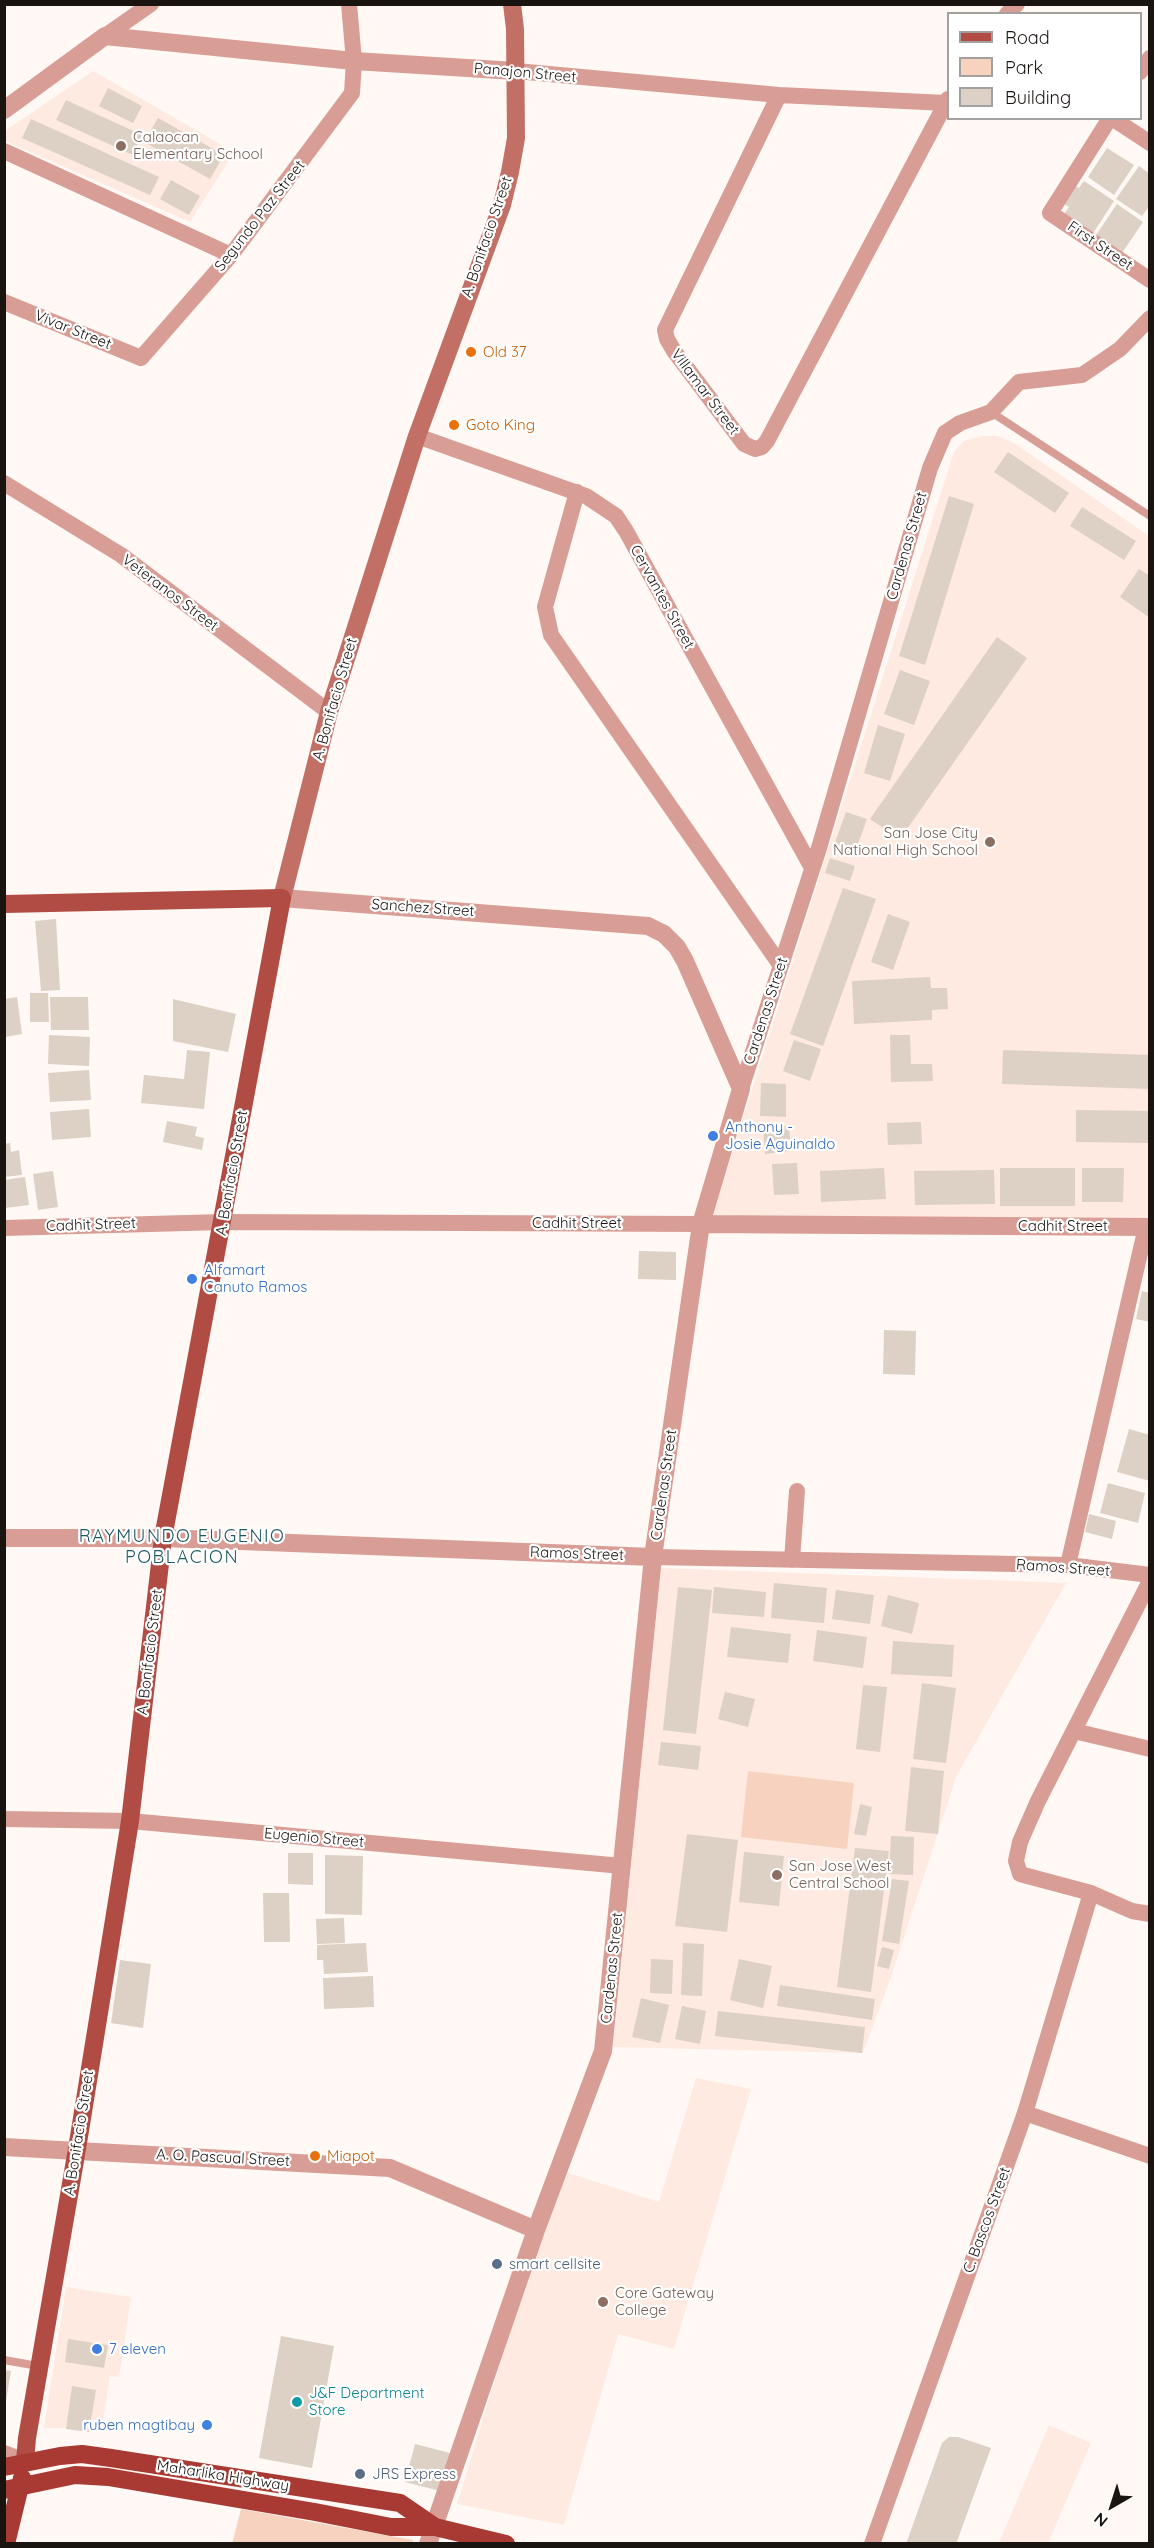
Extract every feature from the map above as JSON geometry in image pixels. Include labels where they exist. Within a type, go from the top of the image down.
[{"type":"highway","name":"Maharlika Highway","points":[[4,2467],[25,2461],[82,2454],[400,2503],[431,2535]]},
{"type":"highway","name":"A. Bonifacio Street","points":[[6,2544],[12,2488],[25,2461]]},
{"type":"highway","name":"Maharlika Highway","points":[[12,2488],[75,2475],[108,2477],[315,2512],[431,2535],[506,2544]]},
{"type":"main road","name":"A. Bonifacio Street","points":[[25,2461],[38,2366],[77,2149],[130,1821],[163,1538],[282,898],[329,712],[417,436],[501,205],[516,138],[516,71],[512,4]]},
{"type":"main road","name":"Sanchez Street","points":[[4,904],[282,898]]},
{"type":"street","points":[[4,110],[151,4]]},
{"type":"street","name":"Segundo Paz Street","points":[[141,358],[231,255],[352,93],[354,61],[349,4]]},
{"type":"street","name":"Panajon Street","points":[[105,36],[354,61],[516,71],[778,95],[947,101]]},
{"type":"street","name":"Villamar Street","points":[[778,95],[665,330],[674,351],[744,444],[755,449],[762,447],[767,441],[947,101]]},
{"type":"street","name":"First Street","points":[[1110,120],[1050,213],[1149,280]]},
{"type":"street","points":[[1114,120],[1149,143]]},
{"type":"street","points":[[4,151],[231,255]]},
{"type":"street","name":"Vivar Street","points":[[4,302],[141,358]]},
{"type":"street","points":[[991,412],[1019,382],[1082,375],[1120,350],[1149,318]]},
{"type":"street","name":"Cardenas Street","points":[[431,2535],[536,2230],[603,2051],[653,1557],[701,1224],[741,1089],[812,868],[930,468],[945,433],[960,423],[991,412]]},
{"type":"street","name":"Cervantes Street","points":[[417,436],[577,492],[616,516],[812,868]]},
{"type":"street","name":"Veteranos Street","points":[[4,483],[121,555],[329,712]]},
{"type":"street","points":[[577,492],[545,608],[551,635],[781,966]]},
{"type":"street","name":"Sanchez Street","points":[[282,898],[648,926],[664,934],[681,954],[741,1089]]},
{"type":"street","name":"Cadhit Street","points":[[4,1228],[223,1222],[1148,1227]]},
{"type":"street","points":[[1068,1565],[1148,1227]]},
{"type":"street","points":[[792,1560],[797,1491]]},
{"type":"street","name":"Ramos Street","points":[[4,1538],[163,1538],[653,1557],[1068,1565],[1149,1575]]},
{"type":"street","points":[[1149,1581],[1038,1801],[1020,1842],[1017,1861],[1020,1874],[1091,1893],[1132,1911],[1149,1914]]},
{"type":"street","points":[[1074,1731],[1149,1749]]},
{"type":"street","name":"Eugenio Street","points":[[4,1820],[130,1821],[622,1866]]},
{"type":"street","name":"C. Bascos Street","points":[[872,2544],[1025,2113],[1091,1893]]},
{"type":"street","points":[[1025,2113],[1149,2156]]},
{"type":"street","name":"A. O. Pascual Street","points":[[4,2147],[77,2149],[390,2168],[536,2230]]},
{"type":"street","points":[[4,2453],[25,2461]]},
{"type":"lane","points":[[991,412],[1149,516]]},
{"type":"lane","points":[[4,2360],[38,2366]]},
{"type":"shaded area","name":"Calaocan Elementary School","points":[[93,71],[234,152],[190,222],[5,141],[5,131]]},
{"type":"shaded area","name":"San Jose City National High School","points":[[981,436],[997,436],[1014,443],[1149,536],[1149,1223],[712,1216],[954,452],[964,441]]},
{"type":"shaded area","name":"San Jose West Central School","points":[[661,1568],[1066,1583],[956,1777],[892,1974],[863,2053],[613,2047]]},
{"type":"shaded area","name":"Core Gateway College","points":[[696,2078],[751,2089],[674,2349],[618,2334],[564,2525],[457,2504],[538,2239],[562,2171],[659,2202]]},
{"type":"shaded area","points":[[66,2287],[131,2297],[119,2377],[110,2376],[102,2428],[44,2428]]},
{"type":"shaded area","points":[[1049,2425],[1091,2443],[1048,2543],[999,2543]]},
{"type":"green space","points":[[748,1771],[854,1783],[847,1849],[741,1837]]},
{"type":"green space","points":[[241,2509],[413,2540],[412,2544],[232,2544]]},
{"type":"building","points":[[108,88],[142,106],[133,123],[99,106]]},
{"type":"building","points":[[66,100],[142,135],[133,155],[56,120]]},
{"type":"building","points":[[158,118],[224,155],[210,179],[144,142]]},
{"type":"building","points":[[31,119],[159,177],[150,195],[22,138]]},
{"type":"building","points":[[1107,148],[1134,165],[1114,195],[1088,177]]},
{"type":"building","points":[[1139,166],[1150,174],[1150,205],[1142,216],[1116,199]]},
{"type":"building","points":[[171,180],[200,196],[189,215],[160,199]]},
{"type":"building","points":[[1084,181],[1114,201],[1090,238],[1061,218],[1069,207],[1062,203],[1074,185],[1079,188]]},
{"type":"building","points":[[1117,204],[1143,222],[1120,256],[1094,238]]},
{"type":"building","points":[[1008,452],[1069,493],[1055,513],[994,472]]},
{"type":"building","points":[[949,496],[974,504],[925,665],[899,656]]},
{"type":"building","points":[[1082,507],[1136,541],[1124,560],[1070,526]]},
{"type":"building","points":[[1139,569],[1150,576],[1150,618],[1120,597]]},
{"type":"building","points":[[997,637],[1027,658],[900,839],[870,819]]},
{"type":"building","points":[[900,670],[930,681],[914,725],[884,714]]},
{"type":"building","points":[[878,725],[905,734],[890,781],[864,773]]},
{"type":"building","points":[[846,812],[867,819],[854,855],[833,848]]},
{"type":"building","points":[[830,858],[855,866],[850,881],[825,873]]},
{"type":"building","points":[[843,888],[876,899],[823,1046],[790,1034]]},
{"type":"building","points":[[888,914],[910,922],[893,970],[871,962]]},
{"type":"building","points":[[56,919],[60,990],[41,991],[35,921]]},
{"type":"building","points":[[930,977],[931,988],[947,988],[948,1009],[932,1010],[932,1020],[854,1024],[852,981]]},
{"type":"building","points":[[30,993],[48,993],[49,1022],[30,1022]]},
{"type":"building","points":[[17,997],[22,1034],[5,1037],[5,999]]},
{"type":"building","points":[[50,997],[88,997],[89,1030],[51,1030]]},
{"type":"building","points":[[173,999],[236,1014],[228,1052],[173,1041]]},
{"type":"building","points":[[49,1035],[90,1037],[89,1066],[48,1064]]},
{"type":"building","points":[[890,1035],[910,1035],[911,1064],[932,1064],[933,1081],[891,1082]]},
{"type":"building","points":[[794,1040],[821,1049],[810,1081],[783,1071]]},
{"type":"building","points":[[187,1050],[210,1052],[204,1109],[141,1103],[144,1075],[184,1079]]},
{"type":"building","points":[[1003,1050],[1150,1055],[1150,1089],[1002,1084]]},
{"type":"building","points":[[89,1070],[91,1100],[50,1102],[48,1073]]},
{"type":"building","points":[[761,1083],[786,1084],[786,1117],[760,1116]]},
{"type":"building","points":[[89,1109],[91,1137],[52,1140],[50,1112]]},
{"type":"building","points":[[1076,1110],[1150,1111],[1150,1143],[1076,1142]]},
{"type":"building","points":[[167,1121],[197,1127],[195,1136],[204,1138],[202,1150],[163,1142]]},
{"type":"building","points":[[921,1122],[922,1144],[888,1145],[887,1123]]},
{"type":"building","points":[[789,1126],[791,1151],[765,1154],[763,1128]]},
{"type":"building","points":[[10,1143],[11,1152],[19,1150],[22,1175],[4,1177],[4,1144]]},
{"type":"building","points":[[797,1163],[799,1194],[774,1195],[772,1164]]},
{"type":"building","points":[[884,1168],[886,1199],[821,1202],[820,1171]]},
{"type":"building","points":[[1000,1168],[1075,1168],[1075,1206],[1000,1206]]},
{"type":"building","points":[[1082,1168],[1124,1168],[1123,1202],[1082,1202]]},
{"type":"building","points":[[994,1170],[995,1204],[915,1205],[914,1171]]},
{"type":"building","points":[[53,1171],[58,1207],[38,1210],[33,1174]]},
{"type":"building","points":[[25,1177],[29,1205],[5,1208],[4,1180]]},
{"type":"building","points":[[639,1251],[676,1252],[676,1280],[638,1279]]},
{"type":"building","points":[[1142,1291],[1150,1293],[1150,1322],[1136,1319]]},
{"type":"building","points":[[884,1330],[916,1331],[915,1375],[883,1374]]},
{"type":"building","points":[[1129,1429],[1150,1435],[1150,1481],[1117,1472]]},
{"type":"building","points":[[1108,1483],[1145,1493],[1138,1523],[1100,1513]]},
{"type":"building","points":[[1089,1514],[1116,1521],[1112,1539],[1085,1532]]},
{"type":"building","points":[[774,1583],[827,1588],[824,1623],[771,1618]]},
{"type":"building","points":[[678,1587],[712,1590],[696,1734],[663,1730]]},
{"type":"building","points":[[714,1587],[766,1592],[764,1617],[712,1613]]},
{"type":"building","points":[[836,1590],[874,1595],[870,1624],[832,1619]]},
{"type":"building","points":[[888,1595],[919,1603],[912,1634],[881,1626]]},
{"type":"building","points":[[731,1627],[791,1634],[788,1663],[727,1657]]},
{"type":"building","points":[[817,1630],[867,1637],[863,1668],[813,1661]]},
{"type":"building","points":[[893,1641],[954,1645],[952,1677],[891,1674]]},
{"type":"building","points":[[922,1683],[956,1688],[946,1763],[913,1759]]},
{"type":"building","points":[[863,1685],[887,1687],[880,1752],[856,1749]]},
{"type":"building","points":[[725,1692],[755,1699],[748,1727],[718,1719]]},
{"type":"building","points":[[661,1742],[701,1746],[698,1770],[658,1765]]},
{"type":"building","points":[[911,1767],[944,1771],[938,1834],[905,1831]]},
{"type":"building","points":[[860,1804],[872,1807],[866,1836],[854,1834]]},
{"type":"building","points":[[687,1834],[738,1840],[727,1932],[675,1926]]},
{"type":"building","points":[[891,1836],[914,1837],[913,1875],[889,1874]]},
{"type":"building","points":[[855,1848],[889,1851],[871,1992],[837,1987]]},
{"type":"building","points":[[744,1852],[784,1856],[779,1906],[739,1902]]},
{"type":"building","points":[[288,1853],[313,1853],[313,1885],[288,1884]]},
{"type":"building","points":[[325,1855],[363,1856],[362,1915],[325,1914]]},
{"type":"building","points":[[892,1879],[909,1881],[899,1944],[882,1941]]},
{"type":"building","points":[[263,1893],[289,1893],[290,1942],[264,1942]]},
{"type":"building","points":[[344,1918],[345,1943],[317,1944],[316,1919]]},
{"type":"building","points":[[366,1943],[368,1972],[324,1974],[323,1960],[317,1960],[317,1945]]},
{"type":"building","points":[[683,1943],[704,1944],[702,1996],[681,1995]]},
{"type":"building","points":[[882,1947],[894,1950],[889,1969],[877,1966]]},
{"type":"building","points":[[651,1959],[673,1960],[672,1994],[650,1993]]},
{"type":"building","points":[[739,1959],[772,1966],[763,2008],[730,2000]]},
{"type":"building","points":[[120,1960],[151,1964],[143,2028],[111,2023]]},
{"type":"building","points":[[373,1976],[374,2007],[324,2009],[323,1978]]},
{"type":"building","points":[[780,1985],[875,1999],[872,2020],[777,2006]]},
{"type":"building","points":[[641,1998],[669,2005],[660,2043],[632,2037]]},
{"type":"building","points":[[682,2006],[706,2011],[700,2044],[675,2039]]},
{"type":"building","points":[[718,2011],[865,2027],[862,2053],[715,2036]]},
{"type":"building","name":"J&F Department Store","points":[[281,2336],[334,2346],[312,2468],[259,2458]]},
{"type":"building","points":[[68,2339],[108,2345],[104,2368],[65,2362]]},
{"type":"building","points":[[4,2370],[11,2371],[6,2401],[4,2401]]},
{"type":"building","points":[[72,2386],[96,2390],[89,2432],[66,2429]]},
{"type":"building","points":[[949,2437],[958,2437],[991,2448],[956,2544],[906,2544],[942,2443]]},
{"type":"building","points":[[415,2444],[450,2453],[440,2491],[405,2482]]},
{"type":"place","name":"Calaocan Elementary School","points":[[121,146]]},
{"type":"place","name":"Old 37","points":[[471,352]]},
{"type":"place","name":"Goto King","points":[[454,425]]},
{"type":"place","name":"San Jose City National High School","points":[[990,842]]},
{"type":"place","name":"Anthony - Josie Aguinaldo","points":[[713,1136]]},
{"type":"place","name":"Alfamart Canuto Ramos","points":[[192,1279]]},
{"type":"place","name":"San Jose West Central School","points":[[777,1875]]},
{"type":"place","name":"Miapot","points":[[315,2156]]},
{"type":"place","name":"smart cellsite","points":[[497,2264]]},
{"type":"place","name":"Core Gateway College","points":[[603,2302]]},
{"type":"place","name":"7 eleven","points":[[97,2349]]},
{"type":"place","name":"J&F Department Store","points":[[297,2402]]},
{"type":"place","name":"ruben magtibay","points":[[207,2425]]},
{"type":"place","name":"JRS Express","points":[[360,2474]]},
{"type":"district","name":"RAYMUNDO EUGENIO POBLACION","points":[[182,1547]]}]
